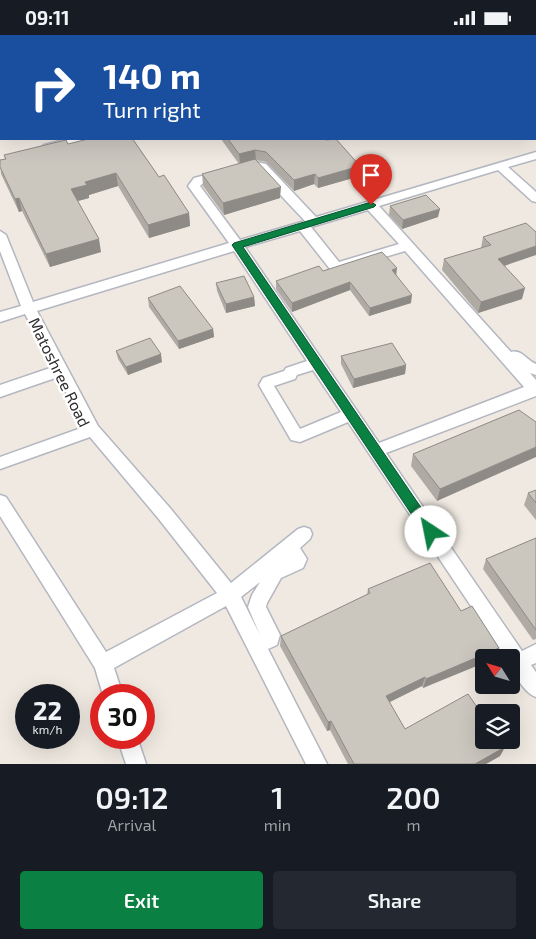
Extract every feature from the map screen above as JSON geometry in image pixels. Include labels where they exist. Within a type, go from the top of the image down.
[{"type":"street","points":[[36,150],[77,140]]},
{"type":"street","points":[[0,317],[536,155]]},
{"type":"street","points":[[406,244],[333,264],[308,224],[262,165],[198,181],[194,186],[237,245],[509,649]]},
{"type":"street","points":[[500,166],[534,194]]},
{"type":"street","points":[[371,205],[511,358],[536,389],[376,451]]},
{"type":"street","name":"Matoshree Road","points":[[0,235],[29,308],[92,430],[0,463]]},
{"type":"street","points":[[511,358],[536,369]]},
{"type":"street","points":[[316,363],[291,372],[290,375],[268,382],[266,385],[296,436],[351,414]]},
{"type":"street","points":[[0,391],[61,370]]},
{"type":"street","points":[[92,430],[164,513],[230,595],[317,764]]},
{"type":"street","points":[[0,502],[102,665],[109,684]]},
{"type":"street","points":[[102,665],[230,595],[304,534]]},
{"type":"street","points":[[257,645],[270,639],[271,635],[257,607],[258,601],[275,573],[297,563],[298,559],[290,546]]},
{"type":"street","points":[[520,661],[536,653]]},
{"type":"street","points":[[520,665],[536,688]]},
{"type":"street","points":[[131,749],[136,764]]},
{"type":"building","points":[[66,140],[68,144],[84,140],[134,140],[159,177],[164,175],[189,213],[148,225],[116,173],[85,182],[87,185],[71,189],[99,239],[46,254],[19,198],[15,199],[0,167],[0,160],[6,159],[4,155]]},
{"type":"building","points":[[229,140],[337,140],[360,166],[318,178],[315,174],[294,180],[266,152],[255,150],[239,154]]},
{"type":"building","points":[[255,159],[281,187],[223,203],[202,174]]},
{"type":"building","points":[[426,195],[440,209],[403,220],[390,206]]},
{"type":"building","points":[[526,223],[536,232],[536,246],[498,259],[525,288],[481,302],[444,259],[491,245],[483,237]]},
{"type":"building","points":[[382,252],[397,268],[392,270],[412,295],[370,308],[350,282],[292,303],[276,281],[319,266],[323,271]]},
{"type":"building","points":[[244,276],[254,297],[226,304],[216,283]]},
{"type":"building","points":[[180,286],[213,329],[178,341],[148,298]]},
{"type":"building","points":[[150,338],[161,354],[126,367],[116,351]]},
{"type":"building","points":[[392,343],[406,365],[354,379],[341,356]]},
{"type":"building","points":[[519,410],[536,422],[536,447],[440,489],[413,454]]},
{"type":"building","points":[[536,490],[536,503],[528,493]]},
{"type":"building","points":[[536,538],[536,630],[486,559]]},
{"type":"building","points":[[430,563],[461,611],[472,606],[499,648],[475,649],[475,658],[426,679],[425,677],[386,696],[405,729],[468,694],[475,704],[475,749],[501,749],[475,764],[354,764],[331,721],[328,722],[281,636],[370,593],[368,589]]},
{"type":"route","points":[[371,205],[237,245],[431,532]]}]
